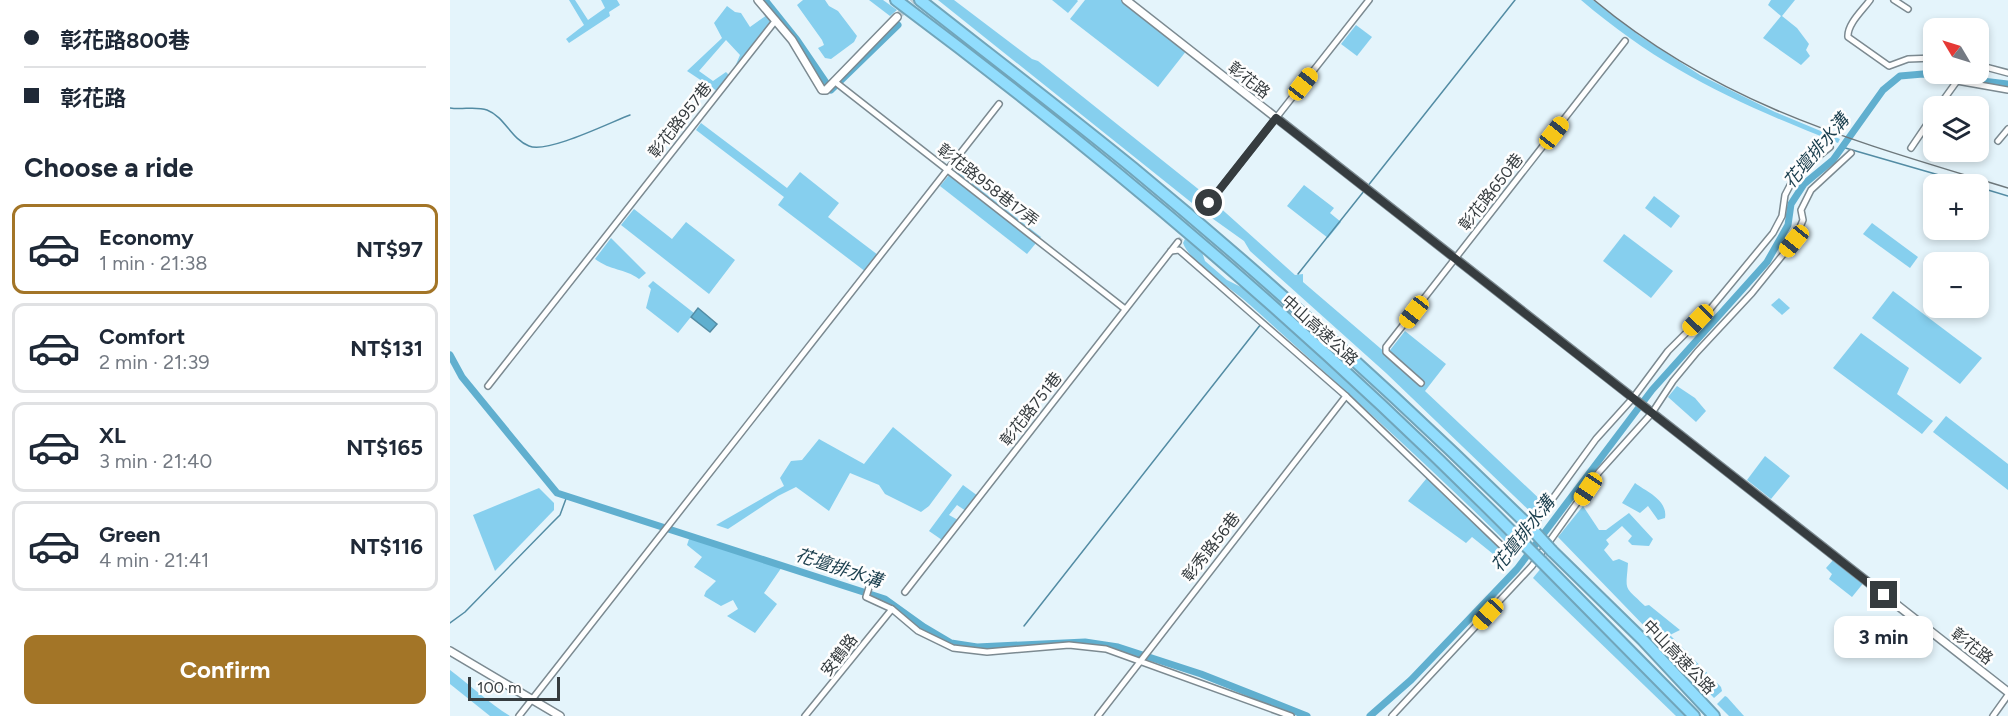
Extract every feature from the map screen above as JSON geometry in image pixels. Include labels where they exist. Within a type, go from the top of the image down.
[{"type":"highway","name":"中山高速公路","points":[[896,0],[1049,118],[1202,246],[1440,460],[1517,546],[1542,562],[1694,716]]},
{"type":"highway","name":"中山高速公路","points":[[920,0],[1133,168],[1257,273],[1417,417],[1643,640],[1714,716]]},
{"type":"street","points":[[758,0],[807,62],[818,86],[826,90],[897,17]]},
{"type":"street","name":"彰花路","points":[[1126,0],[2008,693]]},
{"type":"street","points":[[1209,203],[1370,0]]},
{"type":"street","points":[[1860,0],[1868,3],[1848,31],[1848,37],[1889,66],[1908,59],[1923,58]]},
{"type":"street","points":[[1894,0],[1908,9]]},
{"type":"street","name":"彰花路957巷","points":[[488,386],[776,20]]},
{"type":"street","name":"彰花路650巷","points":[[1421,384],[1386,352],[1386,347],[1625,41]]},
{"type":"street","points":[[1989,67],[2008,73]]},
{"type":"street","name":"彰花路958巷17弄","points":[[834,81],[1125,309]]},
{"type":"street","points":[[1985,84],[2008,90]]},
{"type":"street","points":[[519,716],[999,104]]},
{"type":"street","points":[[1998,141],[2008,129]]},
{"type":"street","points":[[1911,148],[1923,130]]},
{"type":"street","points":[[1171,251],[1179,250],[1346,396],[1501,545],[1517,546],[1596,439],[1635,400],[1668,351],[1711,308],[1773,233],[1782,216],[1785,195],[1796,174],[1830,147]]},
{"type":"street","points":[[1392,716],[1533,567],[1599,472],[1673,381],[1752,293],[1794,241],[1803,220],[1801,210],[1811,190],[1851,153]]},
{"type":"street","name":"彰花路751巷","points":[[904,592],[1178,242]]},
{"type":"street","name":"彰秀路56巷","points":[[1098,716],[1346,396]]},
{"type":"street","points":[[872,578],[866,597],[892,609],[918,631],[953,648],[987,652],[1069,645],[1106,649],[1291,716]]},
{"type":"street","name":"安鶴路","points":[[805,716],[892,609]]},
{"type":"street","points":[[450,651],[560,716]]},
{"type":"street","points":[[1992,716],[2008,693]]},
{"type":"shaded area","points":[[569,0],[575,0],[588,20],[605,8],[601,0],[617,0],[620,5],[609,12],[610,16],[569,43],[566,39],[584,25]]},
{"type":"shaded area","points":[[803,0],[825,0],[829,6],[838,11],[857,36],[854,42],[831,59],[825,58],[818,48],[824,45],[822,40],[797,5]]},
{"type":"shaded area","points":[[869,0],[883,0],[897,10],[890,16]]},
{"type":"shaded area","points":[[938,0],[954,0],[1032,59],[1038,61],[1207,196],[1295,275],[1303,274],[1303,282],[1387,354],[1405,331],[1446,364],[1425,391],[1546,505],[1536,517],[1386,373],[1250,251],[1244,241],[1202,211]]},
{"type":"shaded area","points":[[1052,0],[1077,0],[1078,1],[1068,13]]},
{"type":"shaded area","points":[[1085,0],[1124,0],[1187,50],[1158,87],[1070,19]]},
{"type":"shaded area","points":[[1581,0],[1593,0],[1640,36],[1700,75],[1775,112],[1840,139],[1838,143],[1735,99],[1672,66],[1612,25]]},
{"type":"shaded area","points":[[1771,0],[1795,0],[1782,16],[1797,28],[1809,44],[1806,50],[1810,56],[1801,65],[1763,38],[1781,16],[1768,5]]},
{"type":"shaded area","points":[[727,6],[741,13],[750,27],[767,15],[772,18],[772,22],[734,69],[740,55],[726,40],[699,71],[713,81],[726,72],[729,75],[717,91],[687,71],[722,38],[714,23]]},
{"type":"shaded area","points":[[1356,25],[1372,37],[1357,56],[1341,44]]},
{"type":"shaded area","points":[[701,123],[787,188],[800,172],[839,203],[828,217],[878,255],[866,272],[778,205],[784,197],[696,130]]},
{"type":"shaded area","points":[[954,169],[1041,237],[1027,254],[940,186]]},
{"type":"shaded area","points":[[1304,185],[1334,208],[1330,213],[1341,222],[1328,238],[1287,206]]},
{"type":"shaded area","points":[[1654,196],[1680,216],[1671,228],[1645,208]]},
{"type":"shaded area","points":[[634,209],[672,239],[686,222],[735,260],[709,294],[621,225]]},
{"type":"shaded area","points":[[1872,223],[1918,257],[1910,268],[1863,234]]},
{"type":"shaded area","points":[[1624,234],[1673,271],[1651,298],[1603,261]]},
{"type":"shaded area","points":[[611,238],[646,273],[639,279],[595,259]]},
{"type":"shaded area","points":[[1185,239],[1202,252],[1205,261],[1227,280],[1245,289],[1329,364],[1512,537],[1506,542],[1443,481],[1250,305],[1203,268],[1187,251],[1183,243]]},
{"type":"shaded area","points":[[653,281],[694,313],[678,333],[646,308],[651,289],[648,286]]},
{"type":"shaded area","points":[[1893,291],[1923,314],[1923,318],[1929,318],[1982,358],[1960,384],[1872,318]]},
{"type":"shaded area","points":[[1779,298],[1790,308],[1782,315],[1771,305]]},
{"type":"shaded area","points":[[698,308],[717,324],[710,332],[691,317]]},
{"type":"shaded area","points":[[1861,333],[1909,368],[1897,394],[1933,421],[1922,434],[1833,368]]},
{"type":"shaded area","points":[[1677,386],[1695,398],[1706,411],[1696,422],[1668,397]]},
{"type":"shaded area","points":[[1946,416],[2008,464],[2008,490],[1933,432]]},
{"type":"shaded area","points":[[893,427],[952,475],[929,506],[921,512],[885,494],[879,485],[850,473],[829,511],[796,487],[778,496],[728,529],[716,525],[784,486],[780,478],[791,461],[802,460],[819,439],[864,464]]},
{"type":"shaded area","points":[[1765,456],[1790,476],[1771,499],[1747,480]]},
{"type":"shaded area","points":[[1431,473],[1497,535],[1510,552],[1503,562],[1472,537],[1466,543],[1408,501]]},
{"type":"shaded area","points":[[1635,483],[1660,501],[1665,518],[1658,520],[1648,506],[1640,513],[1622,503]]},
{"type":"shaded area","points":[[963,485],[978,496],[966,511],[957,505],[949,515],[958,520],[942,540],[929,531]]},
{"type":"shaded area","points":[[539,488],[554,503],[554,510],[495,571],[473,515]]},
{"type":"shaded area","points":[[1583,506],[1599,530],[1606,530],[1629,513],[1653,539],[1649,546],[1632,545],[1628,541],[1632,536],[1622,526],[1606,540],[1609,544],[1604,550],[1613,561],[1619,559],[1628,563],[1629,591],[1645,606],[1649,605],[1680,630],[1670,635],[1721,687],[1722,691],[1714,698],[1558,537]]},
{"type":"shaded area","points":[[690,536],[784,564],[764,593],[777,604],[755,633],[727,616],[738,609],[733,600],[721,606],[704,596],[716,581],[694,567],[702,557],[687,545]]},
{"type":"shaded area","points":[[1834,559],[1865,581],[1852,597],[1829,579],[1832,574],[1826,568]]},
{"type":"shaded area","points":[[1542,567],[1686,716],[1676,716],[1533,578]]},
{"type":"shaded area","points":[[450,670],[510,716],[490,716],[450,684]]},
{"type":"shaded area","points":[[1725,696],[1744,716],[1729,716],[1717,704]]},
{"type":"waterway","points":[[765,0],[797,40],[831,90],[898,25]]},
{"type":"waterway","points":[[1367,187],[1515,0]]},
{"type":"waterway","name":"花壇排水溝","points":[[1370,716],[1411,680],[1517,569],[1652,390],[1767,262],[1788,225],[1791,204],[1804,184],[1833,160],[1883,90],[1900,76],[1923,74],[2008,84]]},
{"type":"waterway","points":[[450,108],[487,110],[499,118],[523,143],[538,147],[564,142],[630,115]]},
{"type":"waterway","points":[[1842,147],[1935,174]]},
{"type":"waterway","points":[[1989,190],[2008,196]]},
{"type":"waterway","points":[[1298,274],[1364,191]]},
{"type":"waterway","points":[[1024,626],[1261,324]]},
{"type":"waterway","name":"花壇排水溝","points":[[450,355],[462,377],[557,493],[885,599],[951,643],[977,647],[1085,642],[1118,647],[1201,674],[1307,716]]},
{"type":"waterway","points":[[450,623],[465,612],[560,515],[567,496]]},
{"type":"tunnel","points":[[897,17],[914,0]]},
{"type":"tunnel","points":[[1178,242],[1209,203]]},
{"type":"railway","points":[[1594,0],[1642,37],[1740,94],[1843,136],[2008,188]]},
{"type":"route","points":[[1209,203],[1276,118],[1884,595]]}]
